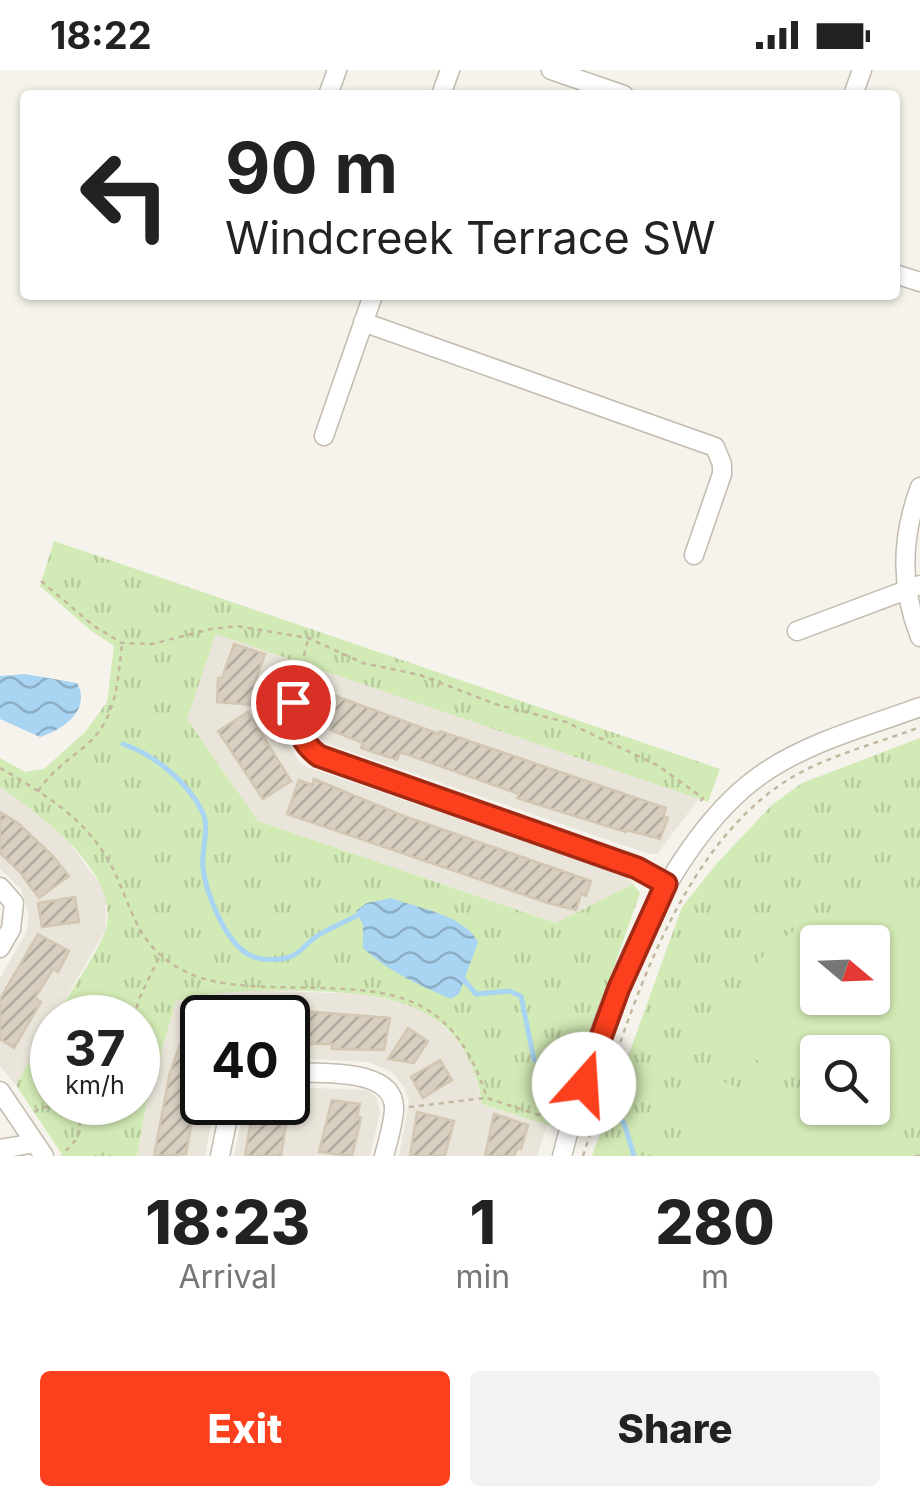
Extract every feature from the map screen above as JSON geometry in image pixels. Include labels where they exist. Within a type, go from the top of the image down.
[{"type":"street","points":[[550,70],[609,90]]},
{"type":"street","points":[[324,436],[370,300]]},
{"type":"street","points":[[363,322],[715,447],[722,474],[694,556]]},
{"type":"street","points":[[920,487],[904,549],[920,637]]},
{"type":"street","points":[[797,631],[914,588]]},
{"type":"street","points":[[293,702],[298,730],[307,747],[319,756],[637,868],[666,884]]},
{"type":"street","points":[[562,1156],[619,988],[666,884],[722,807],[767,770],[810,748],[920,707]]},
{"type":"street","points":[[0,887],[14,903],[11,928],[0,948]]},
{"type":"street","points":[[310,1074],[368,1078],[381,1083],[392,1095],[394,1109],[384,1156]]},
{"type":"street","points":[[0,1091],[35,1152]]},
{"type":"street","points":[[220,1156],[226,1125]]},
{"type":"street","points":[[0,1149],[35,1152]]},
{"type":"path","points":[[42,580],[94,626],[122,643],[152,644],[211,628],[237,626],[308,638],[363,662],[420,675],[486,700],[556,719],[599,736],[681,779],[703,798],[698,804]]},
{"type":"path","points":[[293,702],[308,638]]},
{"type":"path","points":[[37,792],[53,771],[94,739],[110,718],[122,643]]},
{"type":"path","points":[[582,1156],[652,959],[680,901],[714,852],[745,815],[785,782],[804,771],[920,727]]},
{"type":"path","points":[[0,768],[85,828],[97,842],[114,872],[135,926],[160,955],[199,977],[238,986],[375,990],[415,1002],[459,1037],[472,1056],[487,1098]]},
{"type":"path","points":[[141,995],[160,955]]},
{"type":"path","points":[[394,1109],[487,1098],[551,1119]]},
{"type":"path","points":[[20,1120],[30,1114]]},
{"type":"path","points":[[61,1156],[76,1140],[80,1125]]},
{"type":"shaded area","points":[[216,633],[699,799],[657,854],[649,854],[325,743],[313,729],[323,701],[322,686],[308,671],[291,667],[271,681],[265,705],[299,762],[627,877],[633,884],[557,923],[258,821],[187,719]]},
{"type":"shaded area","points":[[0,787],[40,814],[67,840],[106,892],[106,929],[68,995],[30,995],[30,1061],[16,1085],[0,1066],[0,978],[26,933],[29,916],[21,889],[0,869]]},
{"type":"shaded area","points":[[237,990],[366,994],[417,1007],[459,1043],[471,1062],[482,1104],[547,1125],[537,1156],[399,1156],[409,1102],[404,1087],[392,1072],[368,1062],[310,1059],[310,995],[209,995]]},
{"type":"shaded area","points":[[180,1000],[180,1125],[211,1125],[205,1156],[137,1156],[142,1125],[160,1125],[160,1056],[176,1001]]},
{"type":"shaded area","points":[[310,1088],[365,1090],[376,1096],[380,1112],[370,1156],[234,1156],[240,1125],[310,1125]]},
{"type":"green space","points":[[54,541],[720,769],[708,802],[216,634],[187,719],[258,821],[556,923],[633,884],[640,893],[557,1128],[482,1104],[460,1044],[442,1025],[396,1001],[307,991],[180,995],[160,1056],[160,995],[69,995],[106,929],[107,908],[101,887],[74,847],[0,787],[0,758],[25,772],[44,769],[85,732],[107,702],[114,646],[40,586]]},
{"type":"green space","points":[[920,738],[920,1156],[592,1156],[682,907],[773,804],[802,783]]},
{"type":"green space","points":[[898,897],[920,898],[920,1092],[915,1105],[904,1111],[890,1106],[890,1035],[800,1035],[800,1075],[714,1045],[743,983],[761,959],[800,927],[800,1015],[890,1015],[890,925],[804,925],[832,912]]},
{"type":"green space","points":[[30,1060],[30,1106],[16,1085]]},
{"type":"green space","points":[[703,1075],[800,1109],[800,1125],[845,1125],[893,1142],[897,1156],[688,1156],[691,1116]]},
{"type":"green space","points":[[42,1125],[142,1125],[137,1156],[63,1156]]},
{"type":"water","points":[[25,674],[77,683],[81,693],[81,702],[72,718],[40,737],[0,719],[0,676]]},
{"type":"water","points":[[391,898],[451,919],[478,942],[459,994],[451,999],[416,983],[363,948],[363,925],[356,911],[367,903]]},
{"type":"building","points":[[234,644],[265,654],[255,682],[254,705],[217,702],[218,678],[222,678]]},
{"type":"building","points":[[333,695],[666,808],[663,816],[668,818],[660,839],[517,798],[519,794],[400,752],[397,760],[361,748],[363,743],[320,722]]},
{"type":"building","points":[[248,712],[291,781],[263,799],[218,731]]},
{"type":"building","points":[[314,779],[401,815],[591,881],[586,896],[581,894],[576,910],[548,903],[287,814],[299,780],[312,785]]},
{"type":"building","points":[[0,812],[18,823],[69,876],[39,898],[0,853]]},
{"type":"building","points":[[75,897],[79,922],[42,927],[38,903]]},
{"type":"building","points":[[38,934],[69,951],[58,972],[53,969],[37,995],[30,995],[30,1021],[14,1048],[0,1039],[0,999]]},
{"type":"building","points":[[310,1012],[390,1018],[384,1050],[332,1049],[332,1044],[310,1044]]},
{"type":"building","points":[[408,1028],[428,1041],[414,1063],[388,1059]]},
{"type":"building","points":[[180,1045],[180,1125],[191,1125],[186,1154],[154,1156],[160,1125],[170,1072]]},
{"type":"building","points":[[440,1060],[452,1080],[423,1098],[411,1077]]},
{"type":"building","points":[[332,1100],[360,1104],[357,1116],[361,1118],[352,1156],[319,1152]]},
{"type":"building","points":[[417,1112],[454,1121],[445,1156],[410,1156]]},
{"type":"building","points":[[494,1114],[528,1125],[521,1149],[517,1148],[514,1156],[485,1156]]},
{"type":"building","points":[[250,1125],[286,1125],[281,1156],[245,1156]]},
{"type":"waterway","points":[[123,744],[169,771],[197,802],[205,819],[203,860],[207,888],[222,923],[242,950],[263,959],[286,958],[322,933],[362,916]]},
{"type":"waterway","points":[[463,979],[476,994],[509,991],[521,996],[534,1060]]},
{"type":"waterway","points":[[616,1110],[634,1156]]},
{"type":"route","points":[[293,702],[298,730],[307,747],[319,756],[637,868],[666,884],[619,988],[584,1084]]}]
